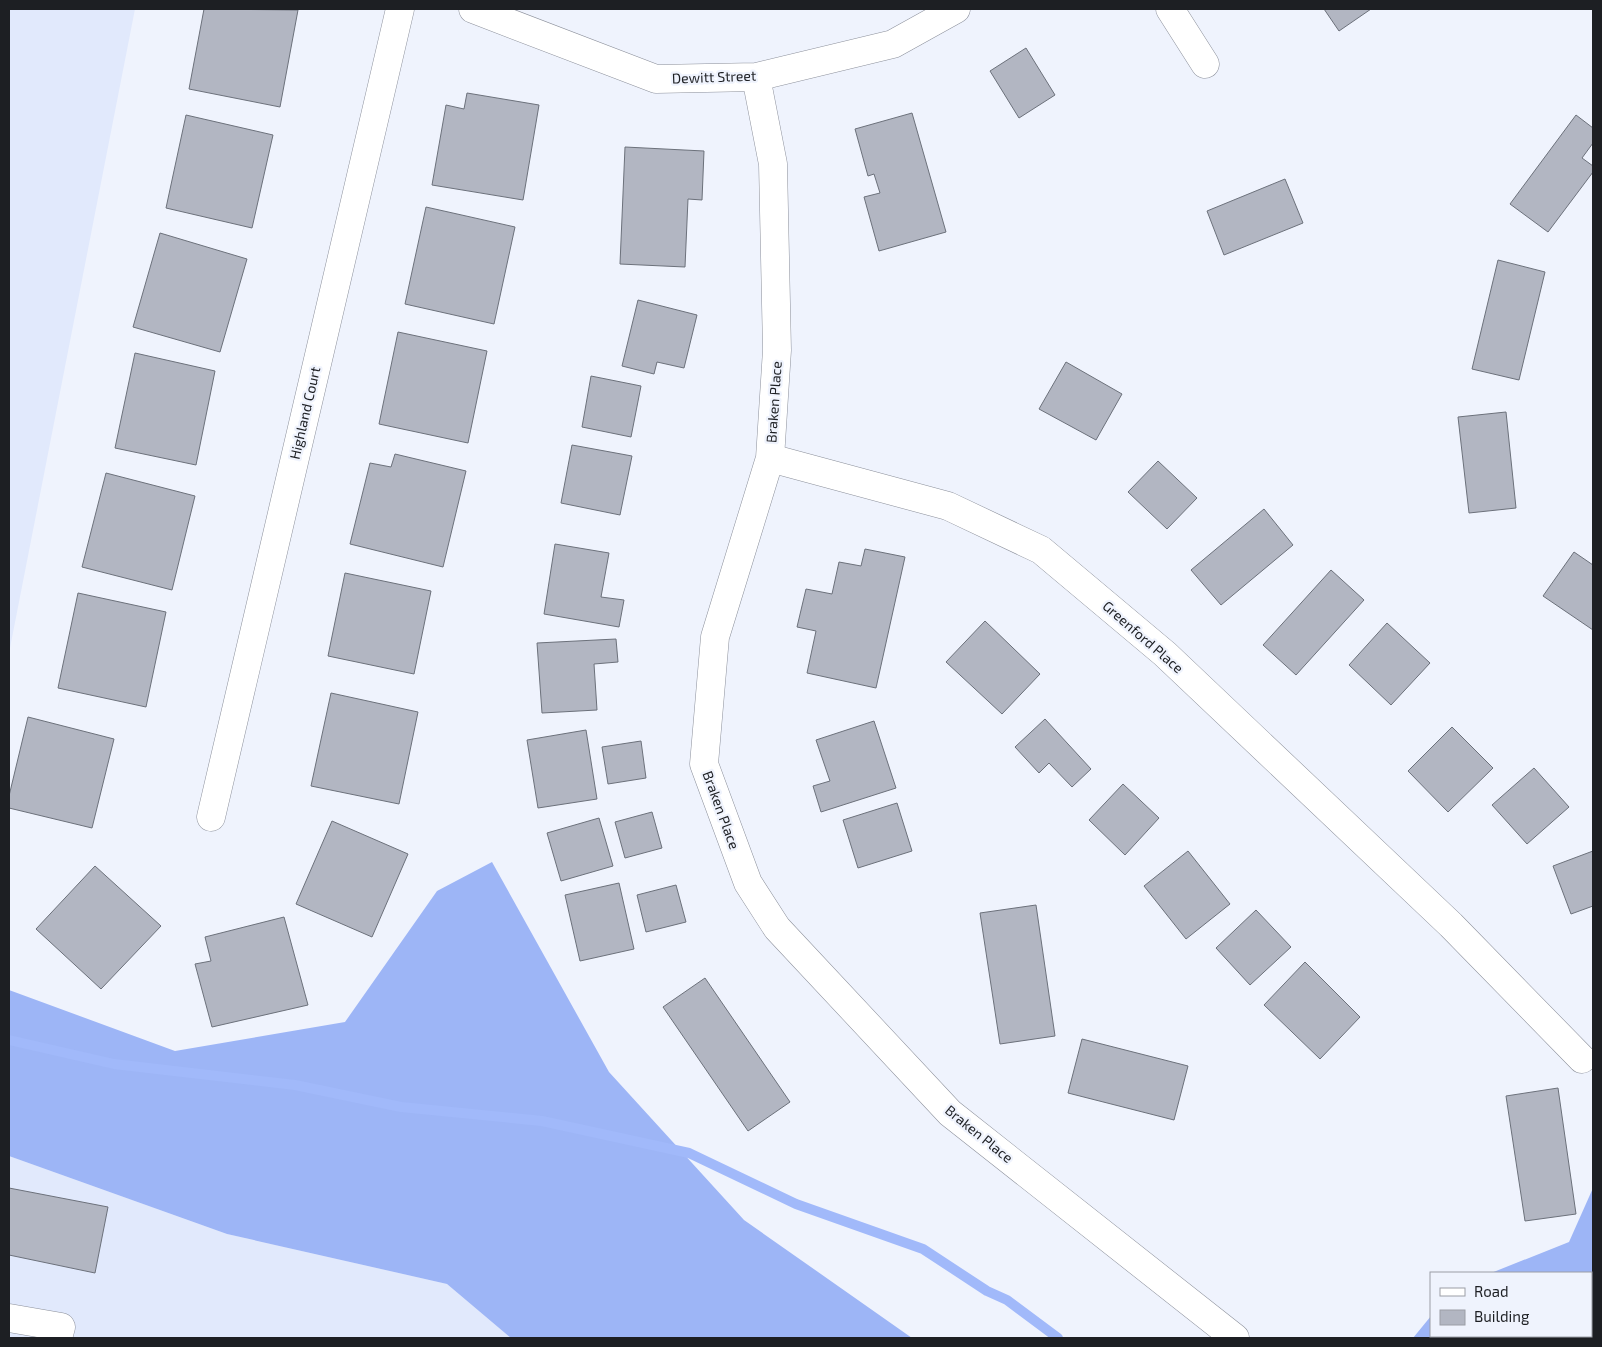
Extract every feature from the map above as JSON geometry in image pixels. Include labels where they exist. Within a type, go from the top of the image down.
[{"type":"street","name":"Highland Court","points":[[211,817],[400,9]]},
{"type":"street","name":"Dewitt Street","points":[[473,9],[656,79],[756,77],[893,44],[956,9]]},
{"type":"street","points":[[1170,9],[1205,64]]},
{"type":"street","name":"Braken Place","points":[[756,77],[773,164],[778,350],[770,458],[716,638],[704,764],[748,883],[777,928],[950,1112],[1235,1338]]},
{"type":"street","name":"Greenford Place","points":[[770,458],[948,506],[1041,550],[1165,654],[1451,925],[1582,1060]]},
{"type":"street","points":[[9,1318],[61,1328],[58,1338]]},
{"type":"shaded area","points":[[9,9],[135,9],[9,653]]},
{"type":"shaded area","points":[[492,862],[609,1072],[744,1220],[912,1338],[511,1338],[447,1284],[227,1234],[9,1156],[9,990],[175,1051],[345,1022],[437,891]]},
{"type":"shaded area","points":[[9,1156],[227,1234],[447,1284],[511,1338],[9,1338]]},
{"type":"shaded area","points":[[1593,1188],[1593,1338],[1413,1338],[1430,1317],[1430,1337],[1592,1337],[1592,1272],[1494,1272],[1569,1242]]},
{"type":"building","points":[[204,9],[298,10],[280,107],[189,89]]},
{"type":"building","points":[[1324,9],[1371,9],[1339,31]]},
{"type":"building","points":[[1026,48],[1055,95],[1019,118],[990,71]]},
{"type":"building","points":[[467,93],[539,105],[523,200],[432,185],[446,105],[464,109]]},
{"type":"building","points":[[912,113],[946,232],[879,251],[864,197],[880,193],[874,174],[868,176],[855,129]]},
{"type":"building","points":[[186,115],[273,135],[252,228],[166,208]]},
{"type":"building","points":[[1576,115],[1593,128],[1593,143],[1582,158],[1593,166],[1593,172],[1548,232],[1510,204]]},
{"type":"building","points":[[625,147],[704,151],[702,200],[688,199],[685,267],[620,264]]},
{"type":"building","points":[[1285,179],[1303,223],[1224,255],[1207,211]]},
{"type":"building","points":[[426,207],[515,227],[494,324],[405,304]]},
{"type":"building","points":[[160,233],[247,259],[220,352],[133,327]]},
{"type":"building","points":[[1498,260],[1545,272],[1519,380],[1472,369]]},
{"type":"building","points":[[638,300],[697,315],[684,368],[657,362],[654,374],[622,366]]},
{"type":"building","points":[[398,332],[487,351],[468,443],[379,424]]},
{"type":"building","points":[[135,353],[215,371],[196,465],[115,448]]},
{"type":"building","points":[[1066,362],[1122,394],[1096,440],[1039,409]]},
{"type":"building","points":[[591,376],[641,386],[631,437],[582,427]]},
{"type":"building","points":[[1506,412],[1516,508],[1469,513],[1458,417]]},
{"type":"building","points":[[572,445],[632,456],[620,515],[561,503]]},
{"type":"building","points":[[395,454],[466,471],[443,567],[350,544],[370,463],[391,467]]},
{"type":"building","points":[[1158,461],[1197,498],[1167,529],[1128,492]]},
{"type":"building","points":[[106,473],[195,496],[172,590],[82,567]]},
{"type":"building","points":[[1264,509],[1293,545],[1221,605],[1191,570]]},
{"type":"building","points":[[555,544],[609,553],[601,597],[624,600],[619,627],[544,614]]},
{"type":"building","points":[[865,549],[905,557],[876,688],[807,673],[816,631],[797,627],[806,589],[832,594],[839,562],[861,566]]},
{"type":"building","points":[[1574,552],[1593,565],[1593,630],[1543,596]]},
{"type":"building","points":[[1331,570],[1364,600],[1296,675],[1263,645]]},
{"type":"building","points":[[345,573],[431,591],[414,674],[328,656]]},
{"type":"building","points":[[78,593],[166,612],[146,707],[58,688]]},
{"type":"building","points":[[985,621],[1040,674],[1002,714],[946,662]]},
{"type":"building","points":[[1387,623],[1430,663],[1391,705],[1349,665]]},
{"type":"building","points":[[616,639],[618,662],[594,664],[597,710],[542,713],[537,643]]},
{"type":"building","points":[[331,693],[418,712],[399,804],[311,786]]},
{"type":"building","points":[[28,717],[114,739],[92,828],[9,808],[9,796]]},
{"type":"building","points":[[1045,719],[1091,769],[1072,787],[1049,763],[1039,773],[1015,747]]},
{"type":"building","points":[[874,721],[896,788],[821,812],[813,786],[830,781],[816,740]]},
{"type":"building","points":[[1452,727],[1493,768],[1448,812],[1408,771]]},
{"type":"building","points":[[586,730],[597,799],[538,808],[527,740]]},
{"type":"building","points":[[641,741],[646,778],[608,784],[602,747]]},
{"type":"building","points":[[1534,768],[1569,807],[1527,844],[1492,805]]},
{"type":"building","points":[[1123,784],[1159,818],[1125,855],[1089,820]]},
{"type":"building","points":[[897,803],[912,851],[858,868],[843,820]]},
{"type":"building","points":[[652,812],[662,848],[625,858],[615,822]]},
{"type":"building","points":[[599,818],[613,866],[561,881],[547,833]]},
{"type":"building","points":[[332,821],[408,854],[372,937],[296,904]]},
{"type":"building","points":[[1188,851],[1230,904],[1186,939],[1144,886]]},
{"type":"building","points":[[1593,851],[1593,906],[1571,914],[1553,866]]},
{"type":"building","points":[[95,866],[161,926],[101,989],[36,929]]},
{"type":"building","points":[[619,883],[634,949],[580,961],[565,895]]},
{"type":"building","points":[[676,885],[686,922],[646,932],[637,895]]},
{"type":"building","points":[[1036,905],[1055,1036],[1000,1044],[980,913]]},
{"type":"building","points":[[1256,910],[1291,947],[1250,985],[1216,948]]},
{"type":"building","points":[[284,917],[308,1005],[212,1027],[195,964],[211,961],[205,937]]},
{"type":"building","points":[[1305,962],[1360,1017],[1320,1059],[1264,1005]]},
{"type":"building","points":[[705,978],[790,1102],[748,1131],[663,1007]]},
{"type":"building","points":[[1082,1039],[1188,1066],[1174,1120],[1068,1093]]},
{"type":"building","points":[[1558,1088],[1576,1214],[1525,1221],[1506,1096]]},
{"type":"building","points":[[9,1188],[108,1207],[95,1273],[9,1255]]},
{"type":"waterway","points":[[9,1040],[114,1064],[295,1085],[401,1107],[542,1121],[689,1153],[796,1204],[923,1249],[987,1291],[1007,1300],[1058,1338]]}]
